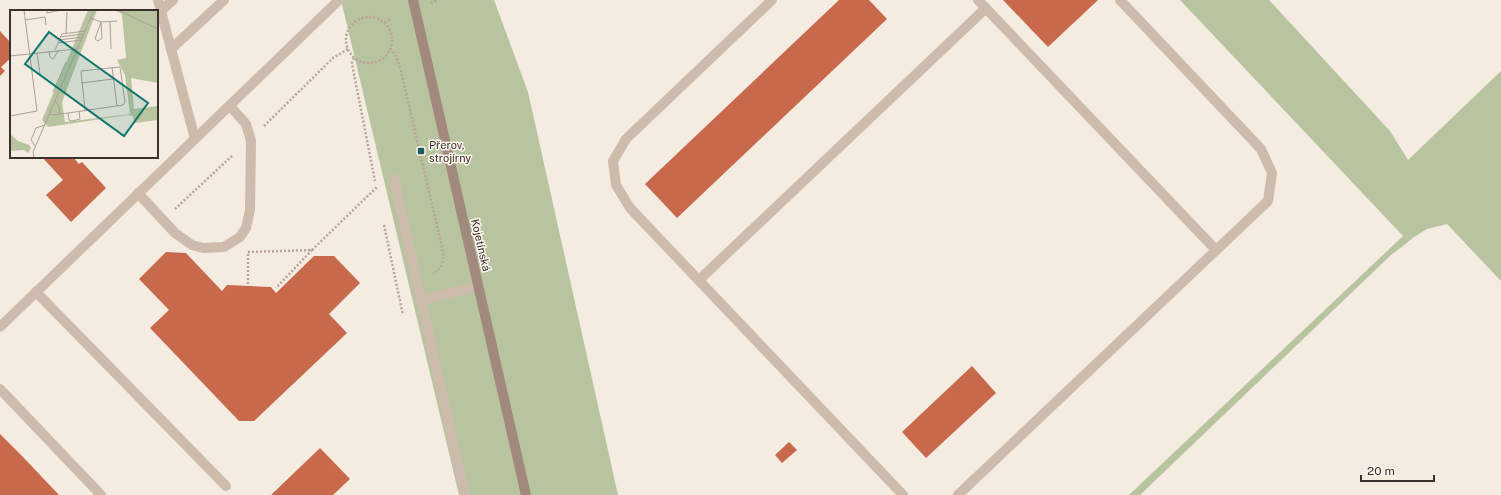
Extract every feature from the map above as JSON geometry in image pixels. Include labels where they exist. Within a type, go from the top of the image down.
[{"type":"main road","name":"Kojetínská","points":[[413,0],[526,495]]},
{"type":"lane","points":[[158,0],[195,139]]},
{"type":"lane","points":[[161,11],[172,0]]},
{"type":"lane","points":[[171,49],[224,0]]},
{"type":"lane","points":[[0,327],[339,0]]},
{"type":"lane","points":[[772,0],[626,139],[613,161],[616,185],[630,208],[903,495]]},
{"type":"lane","points":[[978,0],[1216,250]]},
{"type":"lane","points":[[958,495],[1268,201],[1272,173],[1261,149],[1120,0]]},
{"type":"lane","points":[[699,280],[986,8]]},
{"type":"lane","points":[[138,193],[175,233],[192,245],[203,248],[224,247],[232,243],[240,236],[246,228],[248,220],[251,179],[251,141],[246,124],[230,106]]},
{"type":"lane","points":[[394,179],[465,495]]},
{"type":"lane","points":[[421,300],[478,286]]},
{"type":"lane","points":[[36,292],[226,486]]},
{"type":"lane","points":[[0,389],[101,495]]},
{"type":"path","points":[[373,17],[385,23],[390,31],[392,39],[390,49],[382,59],[368,63],[360,61],[354,58],[346,45],[348,30],[358,19],[373,17]]},
{"type":"path","points":[[385,23],[390,19]]},
{"type":"path","points":[[390,49],[394,52],[401,71],[443,252],[442,265],[440,269],[432,274]]},
{"type":"path","points":[[276,288],[312,250],[377,187]]},
{"type":"path","points":[[248,284],[248,252],[312,250]]},
{"type":"green space","points":[[341,0],[494,0],[528,92],[618,495],[459,495]]},
{"type":"green space","points":[[1180,0],[1269,0],[1390,131],[1408,160],[1501,71],[1501,281],[1447,224],[1427,229],[1391,255],[1140,495],[1129,495],[1403,236]]},
{"type":"building","points":[[839,0],[869,0],[887,19],[677,218],[645,184]]},
{"type":"building","points":[[1003,0],[1098,0],[1048,47]]},
{"type":"building","points":[[0,31],[10,42],[10,59],[1,67],[5,71],[0,76]]},
{"type":"building","points":[[43,158],[74,158],[79,164],[82,162],[106,188],[71,222],[46,195],[63,180]]},
{"type":"building","points":[[166,252],[186,253],[222,291],[227,285],[271,287],[276,293],[314,256],[334,256],[360,283],[329,314],[347,333],[254,421],[239,421],[150,328],[169,310],[139,279]]},
{"type":"building","points":[[972,366],[996,393],[926,458],[902,432]]},
{"type":"building","points":[[0,434],[23,457],[59,495],[0,495]]},
{"type":"building","points":[[789,442],[797,450],[782,463],[775,455]]},
{"type":"building","points":[[320,448],[350,479],[333,495],[271,495]]},
{"type":"place","name":"Přerov, strojírny","points":[[421,151]]}]
